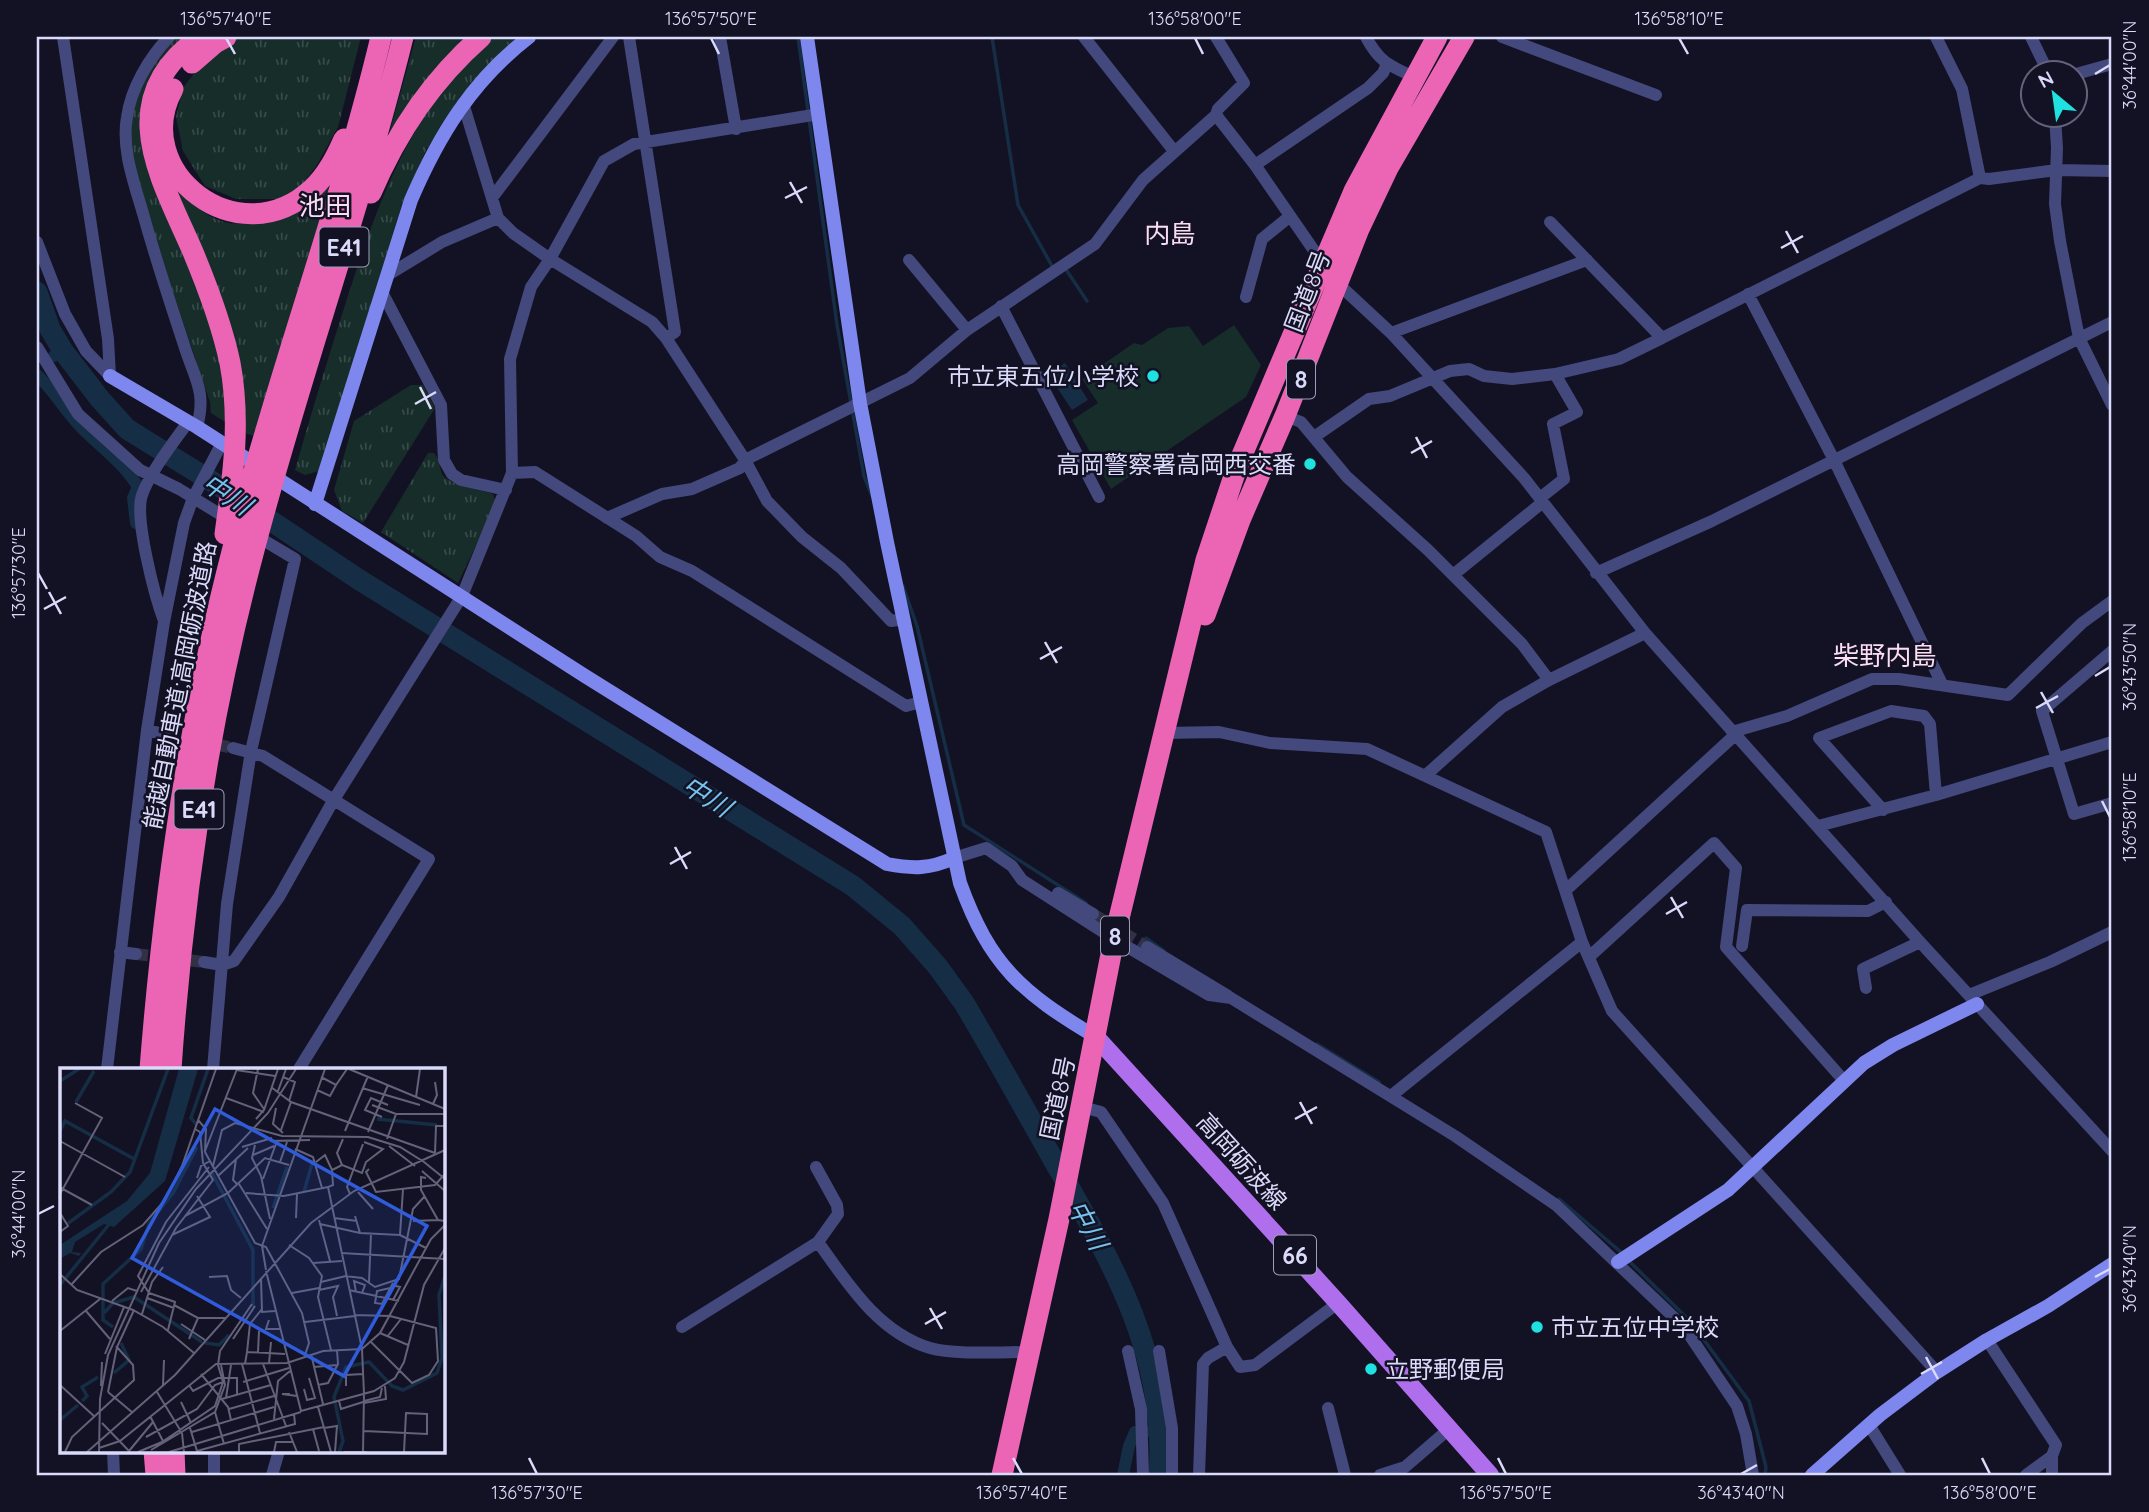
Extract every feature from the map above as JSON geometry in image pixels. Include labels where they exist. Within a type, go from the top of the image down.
[{"type":"highway","points":[[200,37],[169,68],[160,83],[150,116],[149,131],[162,185],[209,291],[224,338],[234,391],[229,438],[234,469],[237,544]]},
{"type":"highway","points":[[226,37],[201,54],[178,80],[165,111],[166,143],[177,173],[198,197],[229,212],[248,215],[283,208],[300,198],[324,175],[346,135],[380,37]]},
{"type":"highway","name":"能越自動車道;高岡砺波道路","points":[[150,1068],[157,972],[195,689],[237,544],[261,446],[344,175],[380,37]]},
{"type":"highway","name":"能越自動車道;高岡砺波道路","points":[[170,1068],[177,975],[237,544],[281,457],[365,180],[403,37]]},
{"type":"highway","points":[[281,457],[296,419],[356,231],[373,189],[409,121],[426,96],[447,70],[481,37]]},
{"type":"highway","name":"国道8号","points":[[1002,1475],[1059,1219],[1114,939],[1206,560],[1237,467],[1354,191],[1437,37]]},
{"type":"highway","name":"国道8号","points":[[1164,733],[1240,520],[1285,416],[1359,229],[1388,168],[1464,37]]},
{"type":"highway","points":[[154,1452],[156,1475]]},
{"type":"highway","points":[[174,1452],[175,1475]]},
{"type":"main road","name":"高岡砺波線","points":[[1096,1037],[1490,1475]]},
{"type":"street","points":[[64,37],[108,339],[110,376]]},
{"type":"street","points":[[164,622],[154,594],[143,532],[141,497],[172,446],[202,408],[201,393],[152,246],[126,141],[127,116],[133,96],[145,68],[169,37]]},
{"type":"street","points":[[315,504],[411,201],[424,169],[439,139],[463,103],[495,66],[529,37]]},
{"type":"street","points":[[492,198],[613,37]]},
{"type":"street","points":[[629,37],[675,332],[666,338]]},
{"type":"street","points":[[720,37],[736,129]]},
{"type":"street","points":[[807,37],[860,403],[954,858],[971,912],[1008,973],[1049,1009],[1096,1037]]},
{"type":"street","points":[[1084,37],[1174,151]]},
{"type":"street","points":[[607,517],[663,494],[692,489],[740,468],[745,460],[910,378],[967,330],[1096,244],[1143,180],[1216,115],[1218,109],[1244,83],[1216,37]]},
{"type":"street","points":[[1366,37],[1375,54],[1387,64],[1414,77]]},
{"type":"street","points":[[1502,37],[1656,96]]},
{"type":"street","points":[[1936,37],[1962,89],[1980,178]]},
{"type":"street","points":[[2031,37],[2042,60]]},
{"type":"street","points":[[1255,165],[1368,88],[1383,73],[1387,64]]},
{"type":"street","points":[[2090,70],[2112,64]]},
{"type":"street","points":[[463,103],[498,218],[513,233],[550,259],[652,322],[666,338],[745,460],[767,502],[802,537],[841,568],[891,621],[904,619]]},
{"type":"street","points":[[204,962],[222,965],[234,961],[278,897],[333,801],[462,596],[512,473],[510,359],[531,287],[550,259],[604,161],[634,144],[819,114]]},
{"type":"street","points":[[1216,115],[1255,165],[1338,286],[1391,333],[1524,478],[1596,573],[1733,734],[2112,1151]]},
{"type":"street","points":[[2055,130],[2055,204],[2079,338],[2112,405]]},
{"type":"street","points":[[1314,437],[1369,399],[1390,396],[1450,371],[1469,369],[1484,376],[1512,379],[1555,374],[1619,359],[1980,178],[2056,170],[2112,171]]},
{"type":"street","points":[[1246,298],[1262,239],[1289,217]]},
{"type":"street","points":[[388,275],[442,242],[498,218]]},
{"type":"street","points":[[1550,222],[1662,338]]},
{"type":"street","points":[[37,242],[70,323],[86,351],[110,376],[192,424],[229,438],[315,504],[887,864],[912,869],[931,867],[986,848],[1093,914]]},
{"type":"street","points":[[909,260],[967,330]]},
{"type":"street","points":[[1391,333],[1587,260]]},
{"type":"street","points":[[382,292],[441,405],[444,460],[452,474],[461,480],[506,490]]},
{"type":"street","points":[[1748,294],[1834,460],[1942,684]]},
{"type":"street","points":[[1002,306],[1099,497]]},
{"type":"street","points":[[1596,573],[1712,521],[2112,322]]},
{"type":"street","points":[[37,347],[78,414],[140,470],[155,471],[295,559],[251,751],[227,904],[213,1068]]},
{"type":"street","points":[[1453,575],[1564,479],[1553,424],[1577,412],[1555,374]]},
{"type":"street","points":[[1285,416],[1301,422],[1347,477],[1429,550],[1522,643],[1549,680]]},
{"type":"street","points":[[107,1068],[147,730],[164,622],[184,523],[194,495],[229,438]]},
{"type":"street","points":[[512,473],[535,472],[636,536],[660,557],[692,571],[906,706],[921,702]]},
{"type":"street","points":[[1566,890],[1733,734],[1787,716],[1872,680],[1899,679],[2008,695],[2082,623],[2112,601]]},
{"type":"street","points":[[1426,775],[1502,707],[1549,680],[1645,633]]},
{"type":"street","points":[[2112,651],[2042,711],[2074,814],[2112,803]]},
{"type":"street","points":[[1883,810],[1819,738],[1891,712],[1924,716],[1930,724],[1937,795]]},
{"type":"street","points":[[147,730],[164,734]]},
{"type":"street","points":[[1164,733],[1219,732],[1270,743],[1367,749],[1545,832],[1583,942],[1612,1011],[1937,1372]]},
{"type":"street","points":[[1818,827],[1937,795],[2112,742]]},
{"type":"street","points":[[233,748],[263,756],[429,859],[300,1068]]},
{"type":"street","points":[[1589,957],[1714,843],[1736,868],[1726,947],[1839,1075]]},
{"type":"street","points":[[1012,866],[1022,880],[1114,939],[1209,995],[1231,998]]},
{"type":"street","points":[[1742,946],[1746,910],[1868,911],[1886,902]]},
{"type":"street","points":[[1618,1262],[1728,1190],[1864,1063],[1973,1000],[2112,932]]},
{"type":"street","points":[[1391,1096],[1583,942]]},
{"type":"street","points":[[1866,988],[1863,969],[1920,942]]},
{"type":"street","points":[[1147,947],[1455,1136],[1556,1205],[1684,1327],[1737,1406],[1746,1434],[1753,1475]]},
{"type":"street","points":[[120,952],[136,954]]},
{"type":"street","points":[[1082,1107],[1101,1112],[1163,1203],[1227,1347],[1240,1367],[1255,1365],[1338,1303]]},
{"type":"street","points":[[682,1326],[818,1242],[838,1214],[837,1205],[816,1167]]},
{"type":"street","points":[[818,1242],[869,1311],[903,1335],[931,1348],[1028,1352]]},
{"type":"street","points":[[1812,1475],[1937,1372],[1986,1340],[2048,1306],[2112,1264]]},
{"type":"street","points":[[1986,1340],[2056,1446],[2052,1455],[2052,1475]]},
{"type":"street","points":[[1199,1475],[1203,1364],[1227,1347]]},
{"type":"street","points":[[1128,1351],[1142,1409],[1143,1475]]},
{"type":"street","points":[[1159,1351],[1172,1428],[1172,1475]]},
{"type":"street","points":[[1328,1408],[1345,1475]]},
{"type":"street","points":[[1869,1426],[1900,1475]]},
{"type":"street","points":[[1380,1475],[1405,1467],[1449,1429]]},
{"type":"street","points":[[113,1452],[114,1475]]},
{"type":"street","points":[[201,1475],[214,1475],[214,1452]]},
{"type":"street","points":[[272,1475],[279,1452]]},
{"type":"street","points":[[2026,1475],[2052,1455]]},
{"type":"green space","points":[[176,37],[185,37],[155,70],[185,255],[216,340],[225,379],[227,423],[211,413],[210,402],[140,193],[132,152],[132,115],[143,82]]},
{"type":"green space","points":[[243,37],[361,37],[338,127],[317,165],[302,185],[279,199],[236,199],[205,186],[183,151],[176,117],[183,88],[198,68],[233,40]]},
{"type":"green space","points":[[416,37],[471,37],[387,141]]},
{"type":"green space","points":[[494,37],[516,37],[481,73],[427,148],[402,204],[319,471],[305,475],[295,470],[346,302],[385,193],[419,124],[465,63]]},
{"type":"green space","points":[[169,178],[188,199],[211,217],[229,223],[252,221],[266,216],[329,183],[253,436],[243,432]]},
{"type":"green space","points":[[1234,325],[1261,365],[1246,397],[1111,489],[1072,420],[1098,403],[1082,379],[1134,343],[1142,345],[1168,328],[1189,326],[1203,346]]},
{"type":"green space","points":[[411,385],[423,385],[435,408],[363,523],[342,511],[334,490],[354,421]]},
{"type":"green space","points":[[428,453],[434,453],[445,478],[493,494],[496,503],[458,583],[381,532]]},
{"type":"water","points":[[1065,363],[1088,400],[1072,410],[1048,374]]},
{"type":"waterway","points":[[798,37],[837,325],[864,476],[872,496]]},
{"type":"waterway","points":[[992,37],[1018,205],[1052,266]]},
{"type":"waterway","points":[[1067,271],[1087,301]]},
{"type":"waterway","name":"中川","points":[[37,292],[50,329],[63,351],[127,429],[216,484],[358,579],[853,886],[902,926],[938,967],[964,1003],[1115,1272],[1145,1349],[1154,1390],[1159,1431],[1159,1475]]},
{"type":"waterway","points":[[54,356],[63,351]]},
{"type":"waterway","points":[[37,375],[74,420],[119,462],[132,478],[138,487],[133,498],[136,523]]},
{"type":"waterway","points":[[903,586],[917,626],[964,825],[1086,903]]},
{"type":"waterway","points":[[1146,938],[1164,951]]},
{"type":"waterway","points":[[1317,1044],[1379,1082]]},
{"type":"waterway","points":[[1559,1199],[1622,1253]]},
{"type":"waterway","points":[[1627,1259],[1690,1321],[1749,1401],[1766,1467],[1765,1475]]},
{"type":"waterway","points":[[1150,1431],[1160,1430]]},
{"type":"waterway","points":[[1123,1475],[1129,1446],[1135,1432],[1139,1432]]},
{"type":"tunnel","points":[[164,734],[233,748]]},
{"type":"tunnel","points":[[1093,914],[1147,947]]},
{"type":"tunnel","points":[[136,954],[204,962]]},
{"type":"place","name":"市立東五位小学校","points":[[1153,376]]},
{"type":"place","name":"高岡警察署高岡西交番","points":[[1310,464]]},
{"type":"place","name":"市立五位中学校","points":[[1537,1327]]},
{"type":"place","name":"立野郵便局","points":[[1371,1369]]},
{"type":"district","name":"池田","points":[[325,205]]},
{"type":"district","name":"内島","points":[[1170,233]]},
{"type":"district","name":"柴野内島","points":[[1885,655]]}]
